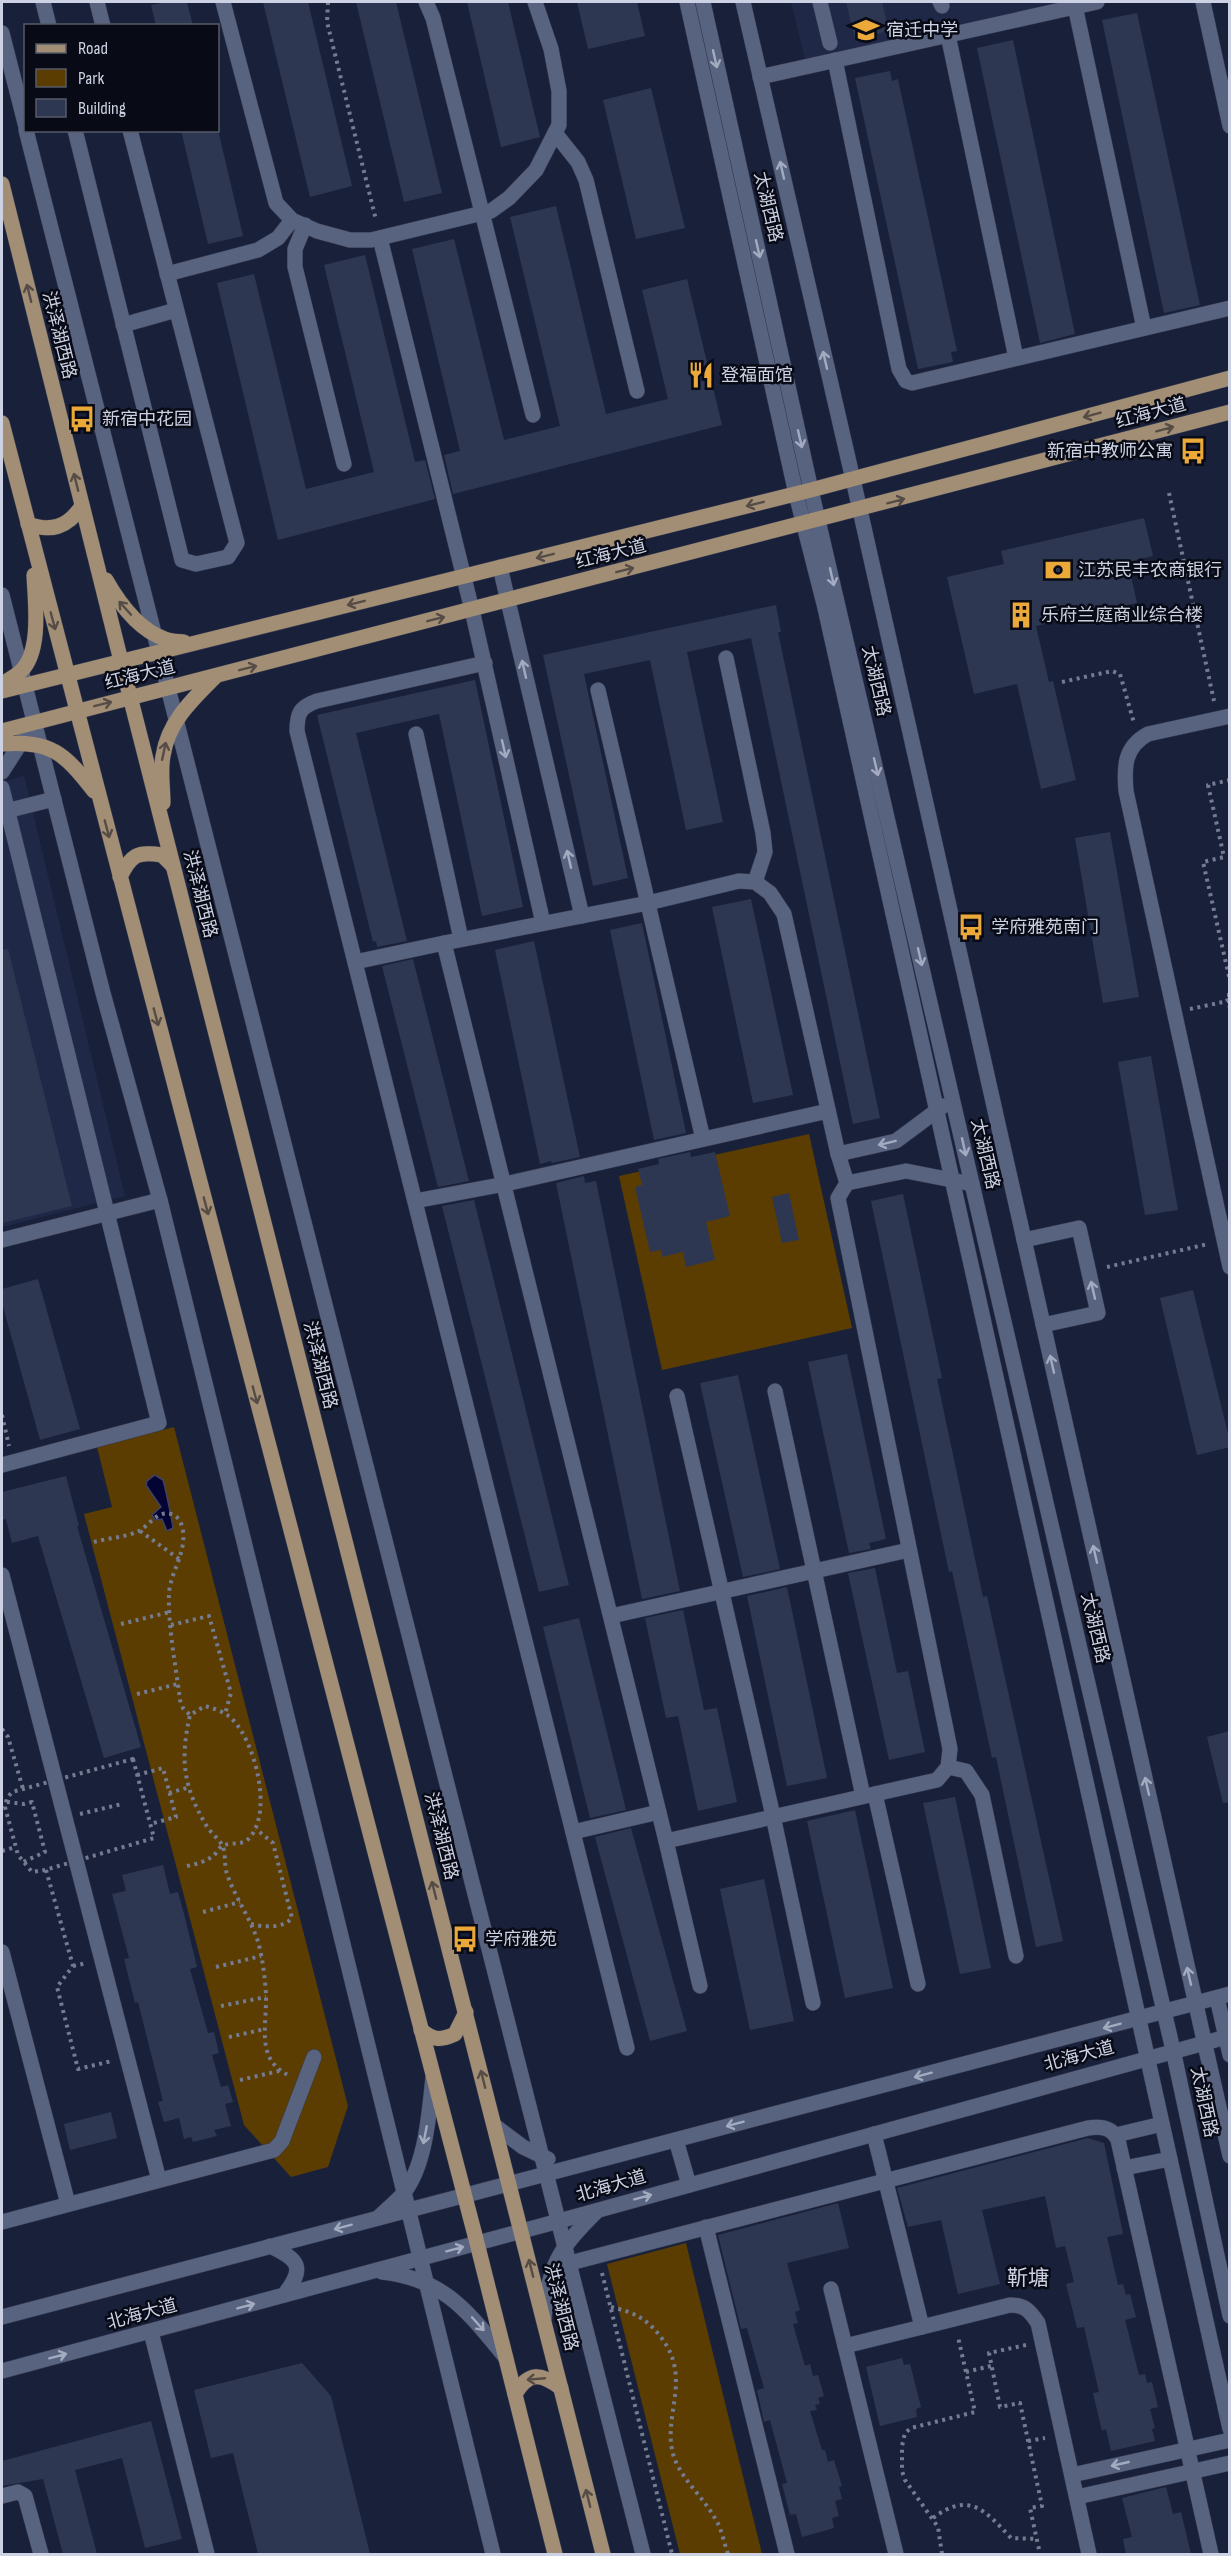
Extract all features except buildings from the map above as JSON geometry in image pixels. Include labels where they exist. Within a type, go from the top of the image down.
[{"type":"main road","name":"洪泽湖西路","points":[[2,184],[130,698],[603,2554]]},
{"type":"main road","name":"红海大道","points":[[2,691],[23,678],[67,674],[121,662],[812,490],[1230,378]]},
{"type":"main road","name":"红海大道","points":[[2,731],[803,525],[1230,412]]},
{"type":"main road","points":[[2,423],[477,2243],[555,2554]]},
{"type":"main road","points":[[28,524],[43,529],[54,529],[65,524],[82,506]]},
{"type":"main road","points":[[2,684],[23,678],[33,646],[36,624],[33,545]]},
{"type":"main road","points":[[96,563],[119,602],[133,617],[166,640],[193,644]]},
{"type":"main road","points":[[164,830],[162,758],[168,735],[176,718],[216,676]]},
{"type":"main road","points":[[2,744],[40,744],[74,765],[99,798]]},
{"type":"main road","points":[[120,877],[129,860],[140,854],[162,855],[173,866]]},
{"type":"main road","points":[[421,2030],[432,2039],[444,2039],[455,2034],[466,2012]]},
{"type":"main road","points":[[515,2394],[523,2381],[532,2377],[548,2378],[561,2388]]},
{"type":"street","points":[[43,2],[48,24]]},
{"type":"street","points":[[97,2],[102,24]]},
{"type":"street","points":[[223,2],[276,202],[299,222],[350,240],[380,238],[491,211],[508,198],[536,170],[559,125],[559,91],[551,49],[535,2]]},
{"type":"street","points":[[426,2],[433,18],[532,415]]},
{"type":"street","points":[[687,2],[803,525],[825,608],[1230,2429]]},
{"type":"street","name":"太湖西路","points":[[703,2],[812,490],[1173,2050],[1230,2316]]},
{"type":"street","name":"太湖西路","points":[[743,2],[860,510],[1230,2156]]},
{"type":"street","points":[[820,2],[830,43]]},
{"type":"street","points":[[760,77],[1097,2]]},
{"type":"street","points":[[1203,2],[1230,126]]},
{"type":"street","points":[[1075,6],[1144,328]]},
{"type":"street","points":[[2,33],[24,121]]},
{"type":"street","points":[[948,35],[1016,358]]},
{"type":"street","points":[[835,60],[902,376],[906,381],[912,383],[1230,308]]},
{"type":"street","points":[[27,132],[643,2554]]},
{"type":"street","points":[[75,132],[182,560],[196,564],[228,557],[237,543],[131,132]]},
{"type":"street","points":[[555,133],[578,162],[586,180],[637,391]]},
{"type":"street","points":[[167,274],[258,250],[299,222]]},
{"type":"street","points":[[299,222],[295,267],[344,464]]},
{"type":"street","points":[[380,238],[485,663],[543,923]]},
{"type":"street","points":[[123,325],[176,310]]},
{"type":"street","points":[[500,567],[582,916]]},
{"type":"street","points":[[2,595],[103,993],[160,1200],[493,2554]]},
{"type":"street","points":[[726,658],[764,833],[765,852],[755,882]]},
{"type":"street","points":[[485,663],[317,701],[304,706],[297,715],[297,731],[627,2048]]},
{"type":"street","points":[[598,690],[703,1139]]},
{"type":"street","points":[[1224,718],[1148,734],[1138,740],[1127,754],[1124,771],[1126,790],[1230,1267]]},
{"type":"street","points":[[2,772],[34,722]]},
{"type":"street","points":[[416,734],[461,939]]},
{"type":"street","points":[[2,788],[4,812],[108,1213],[159,1423],[7,1463]]},
{"type":"street","points":[[4,812],[54,799]]},
{"type":"street","points":[[355,962],[648,903],[739,881],[755,882],[770,893],[784,914],[838,1154],[847,1183]]},
{"type":"street","points":[[444,943],[700,1986]]},
{"type":"street","points":[[838,1154],[896,1141],[953,1099]]},
{"type":"street","points":[[415,1201],[505,1184],[828,1111]]},
{"type":"street","points":[[666,1841],[937,1780],[948,1767],[950,1749],[838,1198],[847,1183],[906,1171],[972,1184]]},
{"type":"street","points":[[2,1240],[160,1200]]},
{"type":"street","points":[[1024,1240],[1079,1228],[1098,1312],[1043,1325]]},
{"type":"street","points":[[776,1391],[814,1571],[918,1984]]},
{"type":"street","points":[[677,1396],[773,1816],[813,2003]]},
{"type":"street","points":[[611,1616],[909,1550]]},
{"type":"street","points":[[2,1575],[159,2180]]},
{"type":"street","points":[[948,1767],[966,1772],[982,1795],[1016,1956]]},
{"type":"street","points":[[573,1832],[659,1812]]},
{"type":"street","points":[[2,1952],[68,2204]]},
{"type":"street","points":[[1223,1996],[1230,2055]]},
{"type":"street","name":"北海大道","points":[[2,2317],[1223,1996]]},
{"type":"street","name":"北海大道","points":[[2,2371],[559,2221],[1227,2036]]},
{"type":"street","points":[[2,2222],[273,2150],[282,2141],[314,2057]]},
{"type":"street","points":[[378,2218],[404,2193],[418,2165],[426,2136],[433,2078]]},
{"type":"street","points":[[1116,2135],[1162,2124]]},
{"type":"street","points":[[495,2126],[523,2147],[571,2168]]},
{"type":"street","points":[[570,2263],[1095,2127],[1106,2128],[1116,2135],[1211,2554]]},
{"type":"street","points":[[874,2134],[922,2327]]},
{"type":"street","points":[[676,2140],[689,2185]]},
{"type":"street","points":[[1124,2168],[1170,2159]]},
{"type":"street","points":[[544,2319],[546,2291],[565,2244],[597,2210]]},
{"type":"street","points":[[706,2227],[787,2554]]},
{"type":"street","points":[[270,2246],[289,2255],[296,2265],[296,2279],[284,2295]]},
{"type":"street","points":[[373,2271],[408,2275],[425,2282],[452,2299],[477,2322],[506,2358]]},
{"type":"street","points":[[831,2289],[896,2554]]},
{"type":"street","points":[[844,2346],[1010,2305],[1021,2305],[1031,2312],[1038,2322],[1043,2342],[1089,2554]]},
{"type":"street","points":[[151,2332],[207,2554]]},
{"type":"street","points":[[1072,2475],[1230,2439]]},
{"type":"street","points":[[1077,2497],[1230,2463]]},
{"type":"street","points":[[2,2496],[18,2492],[25,2496],[41,2554]]},
{"type":"path","points":[[327,2],[327,22],[380,238]]},
{"type":"path","points":[[1169,493],[1224,718]]},
{"type":"path","points":[[1062,682],[1112,671],[1120,674],[1138,740]]},
{"type":"path","points":[[1230,780],[1208,784],[1224,857],[1203,861],[1230,981]]},
{"type":"path","points":[[1230,995],[1226,995],[1230,1008]]},
{"type":"path","points":[[1174,1012],[1228,1001]]},
{"type":"path","points":[[1088,1271],[1223,1241]]},
{"type":"path","points":[[2,1415],[7,1463]]},
{"type":"path","points":[[94,1542],[140,1531],[155,1517],[164,1514],[171,1514],[179,1518],[183,1543],[170,1584],[170,1611],[178,1684],[183,1708],[190,1715]]},
{"type":"path","points":[[140,1531],[179,1559]]},
{"type":"path","points":[[121,1624],[170,1611]]},
{"type":"path","points":[[171,1624],[209,1616],[231,1694],[225,1714]]},
{"type":"path","points":[[137,1694],[178,1684]]},
{"type":"path","points":[[187,1866],[203,1862],[223,1846],[241,1844],[250,1839],[256,1829],[260,1797],[253,1754],[242,1731],[232,1718],[205,1706],[190,1715],[183,1753],[184,1767],[198,1810],[208,1829],[223,1846],[226,1873],[250,1924],[261,1956],[266,1997],[267,2052],[270,2062],[279,2071],[304,2083]]},
{"type":"path","points":[[2,1729],[8,1737],[23,1789]]},
{"type":"path","points":[[133,1759],[137,1775],[154,1838],[45,1870],[32,1872],[23,1862],[18,1855],[5,1807],[12,1792],[133,1759]]},
{"type":"path","points":[[137,1775],[162,1768],[176,1817],[150,1824]]},
{"type":"path","points":[[169,1793],[190,1787]]},
{"type":"path","points":[[6,1802],[24,1804],[32,1802],[45,1852],[23,1862]]},
{"type":"path","points":[[65,1818],[122,1804]]},
{"type":"path","points":[[2,1822],[9,1820]]},
{"type":"path","points":[[250,1924],[272,1926],[288,1923],[292,1918],[273,1843],[256,1829]]},
{"type":"path","points":[[2,1851],[16,1847]]},
{"type":"path","points":[[45,1870],[73,1966],[57,1987],[78,2069],[127,2057]]},
{"type":"path","points":[[203,1912],[240,1902]]},
{"type":"path","points":[[216,1967],[261,1956]]},
{"type":"path","points":[[221,2006],[266,1997]]},
{"type":"path","points":[[230,2037],[265,2028]]},
{"type":"path","points":[[240,2080],[279,2071]]},
{"type":"path","points":[[598,2255],[672,2554]]},
{"type":"path","points":[[610,2307],[628,2310],[649,2322],[675,2363],[677,2380],[672,2448],[682,2475],[718,2522],[728,2554]]},
{"type":"path","points":[[942,2554],[941,2538],[933,2518],[905,2480],[901,2462],[905,2433],[911,2428],[975,2412],[954,2319]]},
{"type":"path","points":[[1040,2554],[1030,2508],[1042,2506],[1020,2403],[1000,2407],[989,2354],[1043,2342]]},
{"type":"path","points":[[966,2372],[991,2366]]},
{"type":"path","points":[[933,2518],[946,2508],[964,2503],[983,2510],[1011,2538],[1037,2540]]},
{"type":"shaded area","name":"宿迁中学","points":[[791,2],[1065,2],[805,59]]},
{"type":"shaded area","points":[[24,776],[125,1196],[2,1227],[2,782]]},
{"type":"shaded area","points":[[155,1475],[163,1480],[167,1497],[173,1528],[167,1531],[162,1519],[155,1520],[152,1515],[161,1507],[146,1485],[147,1481]]},
{"type":"green space","points":[[809,1134],[852,1328],[662,1370],[619,1176]]},
{"type":"green space","points":[[174,1427],[348,2106],[328,2167],[291,2177],[244,2125],[84,1514],[112,1507],[97,1447]]},
{"type":"green space","points":[[686,2243],[762,2554],[680,2554],[607,2264]]},
{"type":"place","name":"宿迁中学","points":[[866,30]]},
{"type":"place","name":"登福面馆","points":[[701,375]]},
{"type":"place","name":"新宿中花园","points":[[82,419]]},
{"type":"place","name":"新宿中教师公寓","points":[[1193,451]]},
{"type":"place","name":"江苏民丰农商银行","points":[[1058,570]]},
{"type":"place","name":"乐府兰庭商业综合楼","points":[[1021,615]]},
{"type":"place","name":"学府雅苑南门","points":[[971,927]]},
{"type":"place","name":"学府雅苑","points":[[465,1939]]},
{"type":"district","name":"靳塘","points":[[1028,2278]]}]
